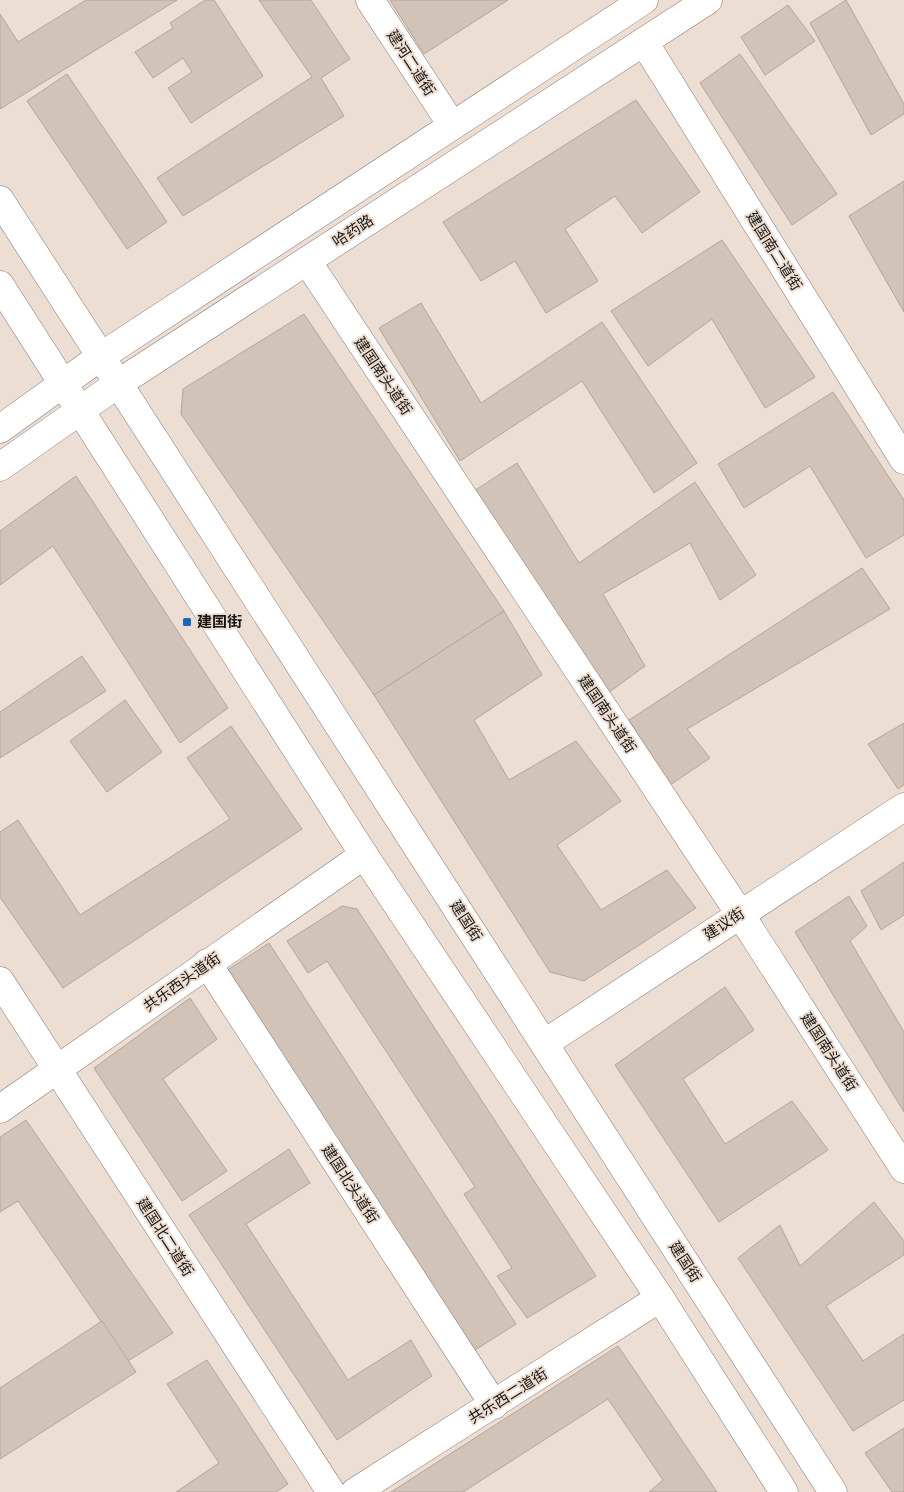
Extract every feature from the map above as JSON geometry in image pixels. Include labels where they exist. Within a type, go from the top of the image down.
[{"type":"main road","name":"建河二道街","points":[[370,0],[452,125]]},
{"type":"main road","points":[[0,429],[100,357],[644,0]]},
{"type":"main road","name":"哈药路","points":[[0,467],[119,384],[708,0]]},
{"type":"main road","name":"建国南二道街","points":[[644,42],[904,460]]},
{"type":"main road","name":"建国街","points":[[0,200],[833,1492]]},
{"type":"main road","name":"建国南头道街","points":[[307,261],[740,914],[904,1169]]},
{"type":"main road","points":[[0,285],[364,856],[660,1298],[784,1492]]},
{"type":"main road","name":"建议街","points":[[545,1043],[904,807]]},
{"type":"main road","name":"共乐西头道街","points":[[0,1109],[57,1071],[207,963],[364,856]]},
{"type":"main road","name":"建国北头道街","points":[[207,963],[494,1404]]},
{"type":"main road","name":"建国北二道街","points":[[0,981],[330,1492]]},
{"type":"main road","name":"共乐西二道街","points":[[355,1492],[660,1298]]},
{"type":"building","points":[[86,0],[177,0],[0,109],[0,14],[18,42]]},
{"type":"building","points":[[205,0],[214,0],[263,76],[191,123],[168,88],[192,72],[183,58],[153,78],[135,52],[173,28],[170,23]]},
{"type":"building","points":[[259,0],[311,0],[350,59],[321,78],[344,116],[183,216],[157,178],[312,77]]},
{"type":"building","points":[[390,0],[508,0],[424,54]]},
{"type":"building","points":[[846,0],[904,104],[904,114],[871,135],[810,23]]},
{"type":"building","points":[[788,5],[815,41],[765,75],[741,37]]},
{"type":"building","points":[[740,54],[837,194],[792,225],[700,83]]},
{"type":"building","points":[[67,74],[167,222],[127,249],[27,101]]},
{"type":"building","points":[[636,100],[700,192],[642,233],[615,196],[565,229],[598,281],[546,313],[515,261],[481,281],[443,222]]},
{"type":"building","points":[[904,181],[904,312],[849,216]]},
{"type":"building","points":[[722,240],[815,377],[765,408],[712,319],[648,366],[611,311]]},
{"type":"building","points":[[421,303],[481,403],[602,322],[697,463],[654,493],[582,381],[460,461],[379,328]]},
{"type":"building","points":[[304,314],[504,611],[374,695],[181,414],[183,389]]},
{"type":"building","points":[[833,392],[904,500],[904,535],[866,558],[810,466],[744,508],[718,464]]},
{"type":"building","points":[[517,463],[579,563],[695,482],[756,575],[720,600],[690,543],[603,594],[645,666],[608,693],[474,491]]},
{"type":"building","points":[[76,476],[228,708],[180,743],[53,546],[0,585],[0,531]]},
{"type":"building","points":[[862,568],[890,609],[687,729],[710,758],[670,785],[629,720]]},
{"type":"building","points":[[504,611],[542,675],[474,720],[509,780],[576,741],[621,801],[557,845],[601,910],[667,870],[696,908],[584,981],[550,972],[374,695]]},
{"type":"building","points":[[82,656],[106,691],[0,758],[0,712]]},
{"type":"building","points":[[125,700],[162,752],[107,792],[70,741]]},
{"type":"building","points":[[904,723],[904,785],[898,789],[868,744]]},
{"type":"building","points":[[231,726],[302,829],[63,988],[0,897],[0,832],[18,820],[80,915],[230,819],[187,758]]},
{"type":"building","points":[[904,862],[904,915],[881,930],[861,891]]},
{"type":"building","points":[[849,896],[867,926],[850,941],[904,1032],[904,1112],[795,932]]},
{"type":"building","points":[[342,906],[357,909],[596,1276],[527,1318],[497,1276],[512,1268],[464,1194],[475,1187],[327,961],[308,973],[287,941]]},
{"type":"building","points":[[269,943],[516,1324],[472,1352],[223,973]]},
{"type":"building","points":[[725,987],[754,1030],[683,1079],[725,1144],[792,1101],[828,1150],[719,1222],[615,1065]]},
{"type":"building","points":[[190,998],[217,1039],[163,1079],[227,1171],[182,1201],[94,1068]]},
{"type":"building","points":[[26,1120],[173,1333],[128,1361],[18,1201],[0,1212],[0,1137]]},
{"type":"building","points":[[289,1149],[310,1183],[246,1224],[348,1380],[411,1340],[432,1376],[337,1440],[189,1215]]},
{"type":"building","points":[[874,1202],[904,1241],[904,1255],[826,1306],[863,1361],[904,1334],[904,1400],[853,1431],[738,1258],[780,1225],[800,1266]]},
{"type":"building","points":[[102,1321],[136,1372],[0,1459],[0,1388]]},
{"type":"building","points":[[618,1346],[717,1492],[649,1492],[663,1480],[608,1399],[463,1492],[391,1492]]},
{"type":"building","points":[[207,1360],[288,1484],[276,1492],[176,1492],[219,1463],[167,1384]]},
{"type":"building","points":[[904,1428],[904,1492],[892,1492],[865,1453]]},
{"type":"place","name":"建国街","points":[[187,622]]}]
